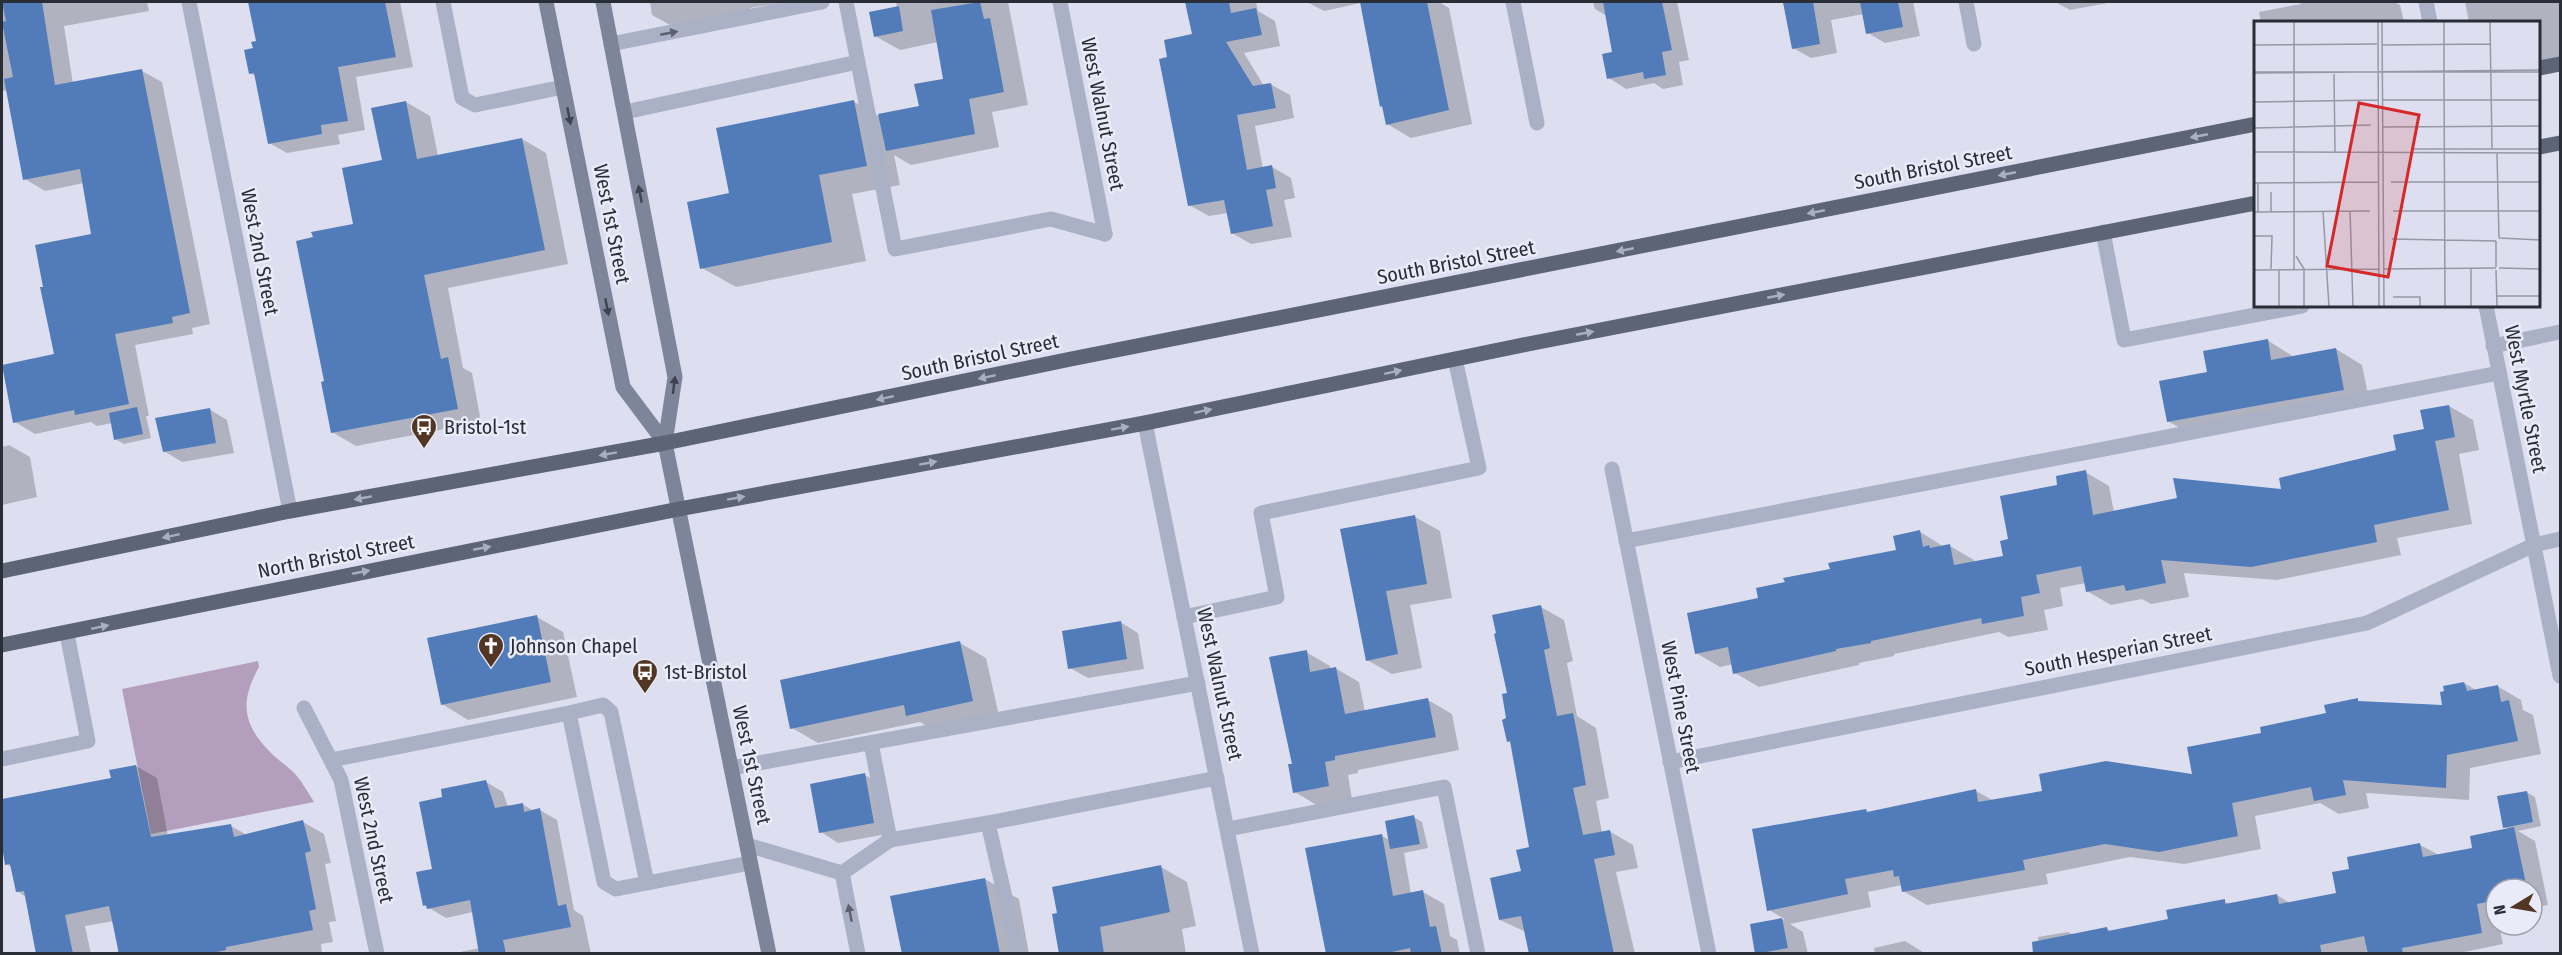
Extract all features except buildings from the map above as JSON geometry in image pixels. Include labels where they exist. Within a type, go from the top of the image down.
[{"type":"main road","name":"West 1st Street","points":[[546,2],[623,387],[665,443]]},
{"type":"main road","name":"West 1st Street","points":[[603,2],[675,377],[665,443],[769,954]]},
{"type":"main road","points":[[2541,68],[2560,64]]},
{"type":"main road","name":"South Bristol Street","points":[[665,443],[2254,124]]},
{"type":"main road","points":[[2541,147],[2560,143]]},
{"type":"main road","points":[[678,509],[1145,423],[1455,359],[2254,202]]},
{"type":"main road","points":[[2,571],[290,511],[665,443]]},
{"type":"main road","name":"North Bristol Street","points":[[2,645],[67,634],[678,509]]},
{"type":"street","name":"West 2nd Street","points":[[189,2],[290,511]]},
{"type":"street","points":[[443,2],[462,98],[476,105],[563,87]]},
{"type":"street","points":[[611,44],[822,2]]},
{"type":"street","points":[[624,112],[858,62],[846,2]]},
{"type":"street","name":"West Walnut Street","points":[[858,62],[895,249],[1052,219],[1105,234],[1060,2]]},
{"type":"street","points":[[1514,2],[1537,123]]},
{"type":"street","points":[[1966,2],[1974,44]]},
{"type":"street","points":[[2426,2],[2430,21]]},
{"type":"street","points":[[2103,232],[2124,340],[2292,308]]},
{"type":"street","name":"West Myrtle Street","points":[[2486,308],[2560,676]]},
{"type":"street","points":[[2493,346],[2560,332]]},
{"type":"street","points":[[1184,617],[1277,597],[1261,513],[1479,468],[1455,359]]},
{"type":"street","points":[[1626,541],[2499,373]]},
{"type":"street","name":"West Walnut Street","points":[[1145,423],[1252,954]]},
{"type":"street","name":"West Pine Street","points":[[1612,469],[1709,954]]},
{"type":"street","name":"South Hesperian Street","points":[[1670,762],[2367,623],[2534,545],[2560,539]]},
{"type":"street","points":[[2,759],[88,741],[67,634]]},
{"type":"street","points":[[731,768],[1198,683]]},
{"type":"street","points":[[331,760],[603,705],[611,711],[647,883]]},
{"type":"street","name":"West 2nd Street","points":[[304,708],[341,780],[376,954]]},
{"type":"street","points":[[569,713],[604,882],[616,889],[750,863]]},
{"type":"street","points":[[871,742],[890,840]]},
{"type":"street","points":[[842,873],[890,840],[1217,778]]},
{"type":"street","points":[[1228,830],[1444,787],[1478,954]]},
{"type":"street","points":[[988,823],[1018,954]]},
{"type":"street","points":[[747,845],[842,873]]},
{"type":"street","points":[[842,873],[858,954]]},
{"type":"shaded area","points":[[258,661],[259,667],[247,703],[250,723],[262,743],[296,775],[314,802],[151,834],[122,689]]},
{"type":"place","name":"Bristol-1st","points":[[424,450]]},
{"type":"place","name":"Johnson Chapel","points":[[491,669]]},
{"type":"place","name":"1st-Bristol","points":[[645,695]]}]
